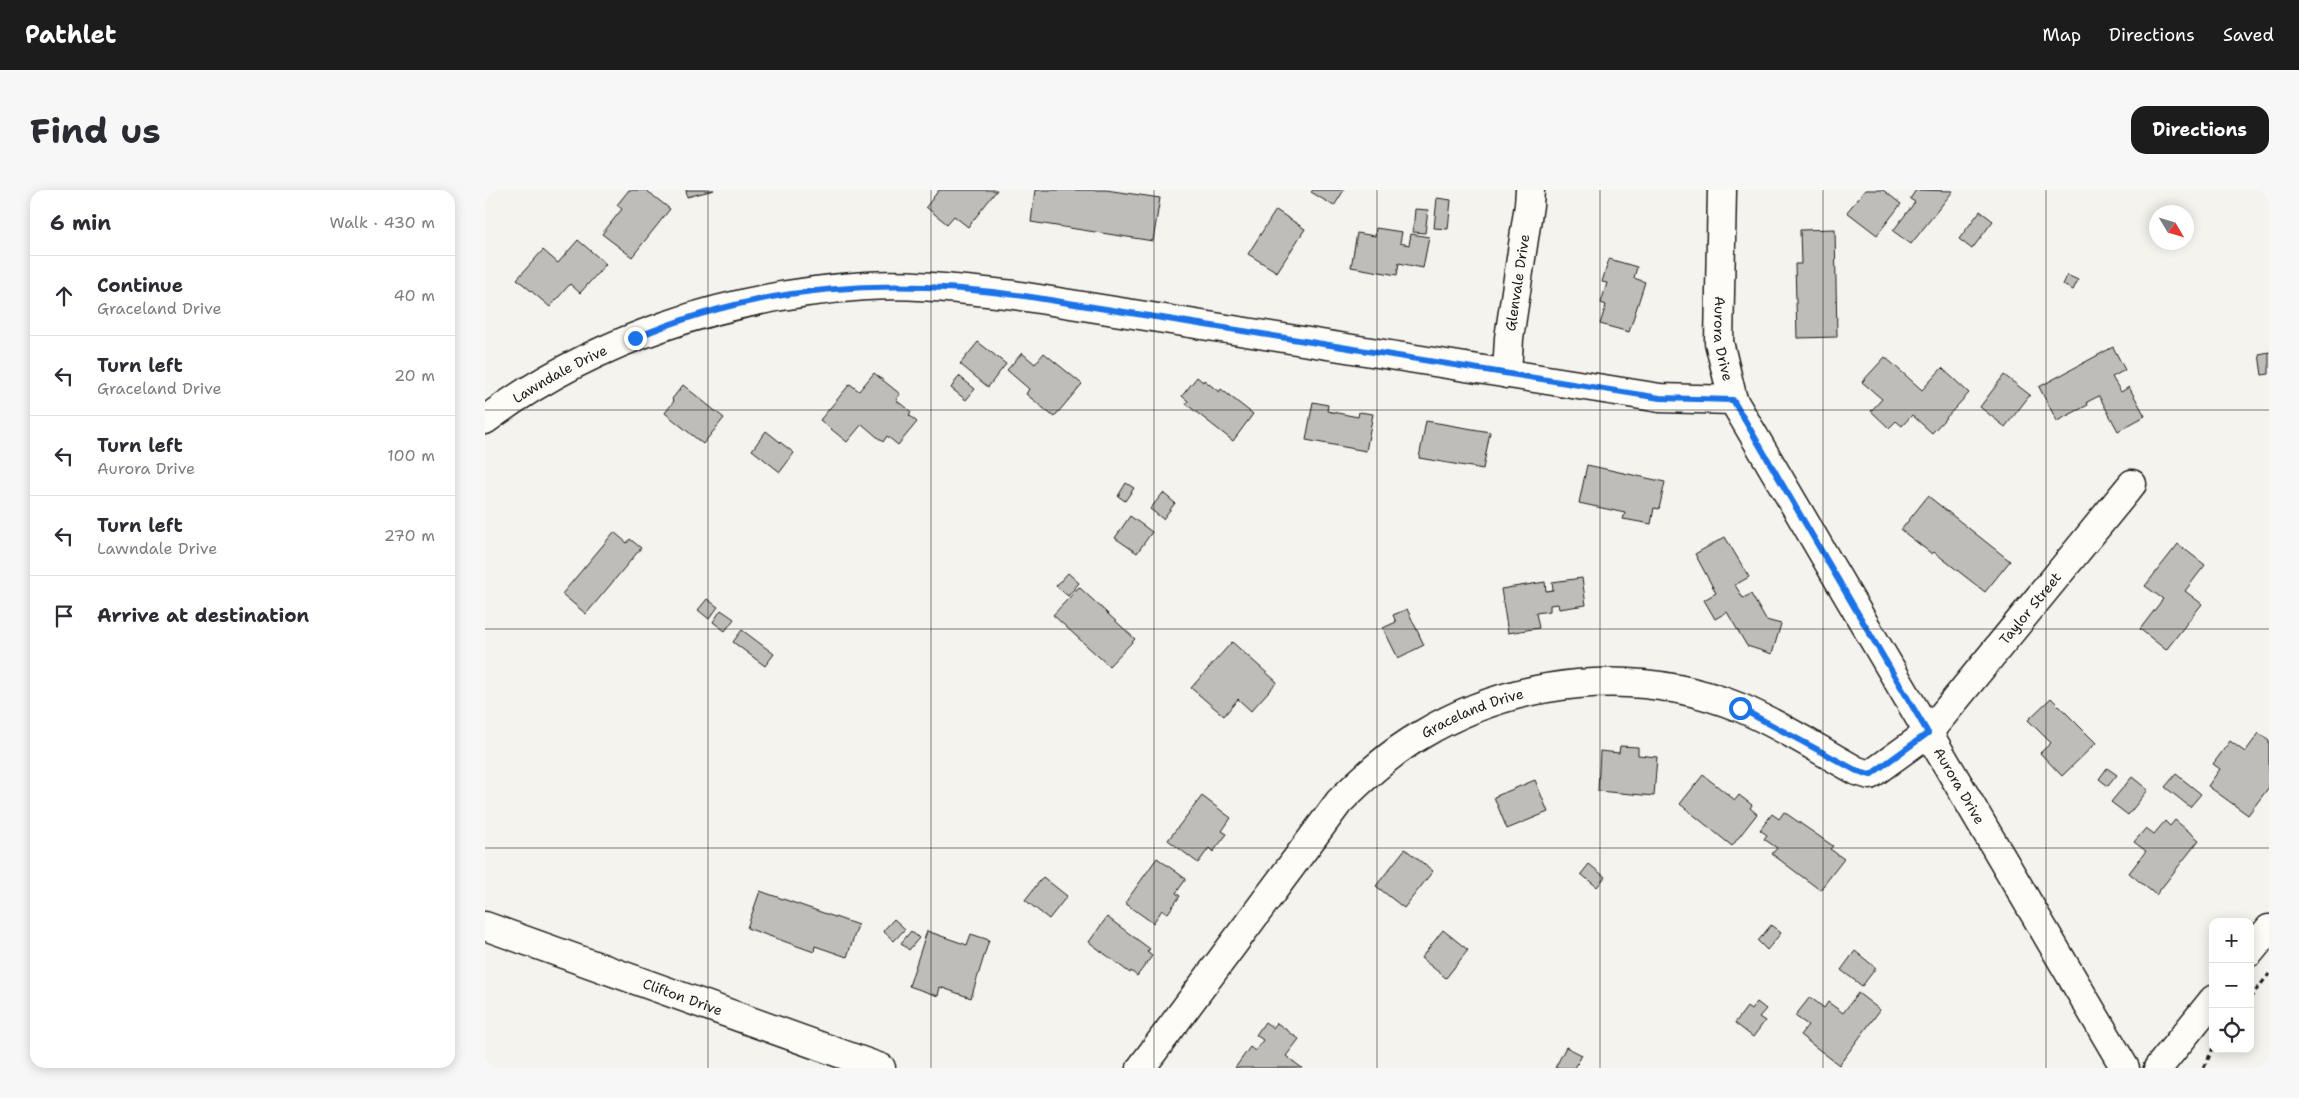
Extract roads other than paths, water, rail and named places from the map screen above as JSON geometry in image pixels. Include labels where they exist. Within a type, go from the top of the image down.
[{"type":"street","name":"Glenvale Drive","points":[[1507,374],[1509,338],[1530,190]]},
{"type":"street","name":"Aurora Drive","points":[[1722,190],[1719,342],[1733,400],[2125,1068]]},
{"type":"street","name":"Lawndale Drive","points":[[485,420],[509,402],[585,359],[664,325],[729,306],[786,294],[868,286],[934,286],[1014,295],[1660,398],[1733,400]]},
{"type":"street","name":"Taylor Street","points":[[1928,733],[2132,484]]},
{"type":"street","name":"Graceland Drive","points":[[1141,1068],[1339,802],[1365,776],[1393,754],[1420,735],[1453,717],[1505,696],[1555,686],[1604,682],[1657,686],[1700,694],[1740,708],[1857,771],[1870,775],[1928,733]]},
{"type":"street","name":"Clifton Drive","points":[[485,926],[881,1068]]},
{"type":"street","points":[[2254,947],[2269,929]]},
{"type":"street","points":[[2158,1068],[2209,1005]]}]
